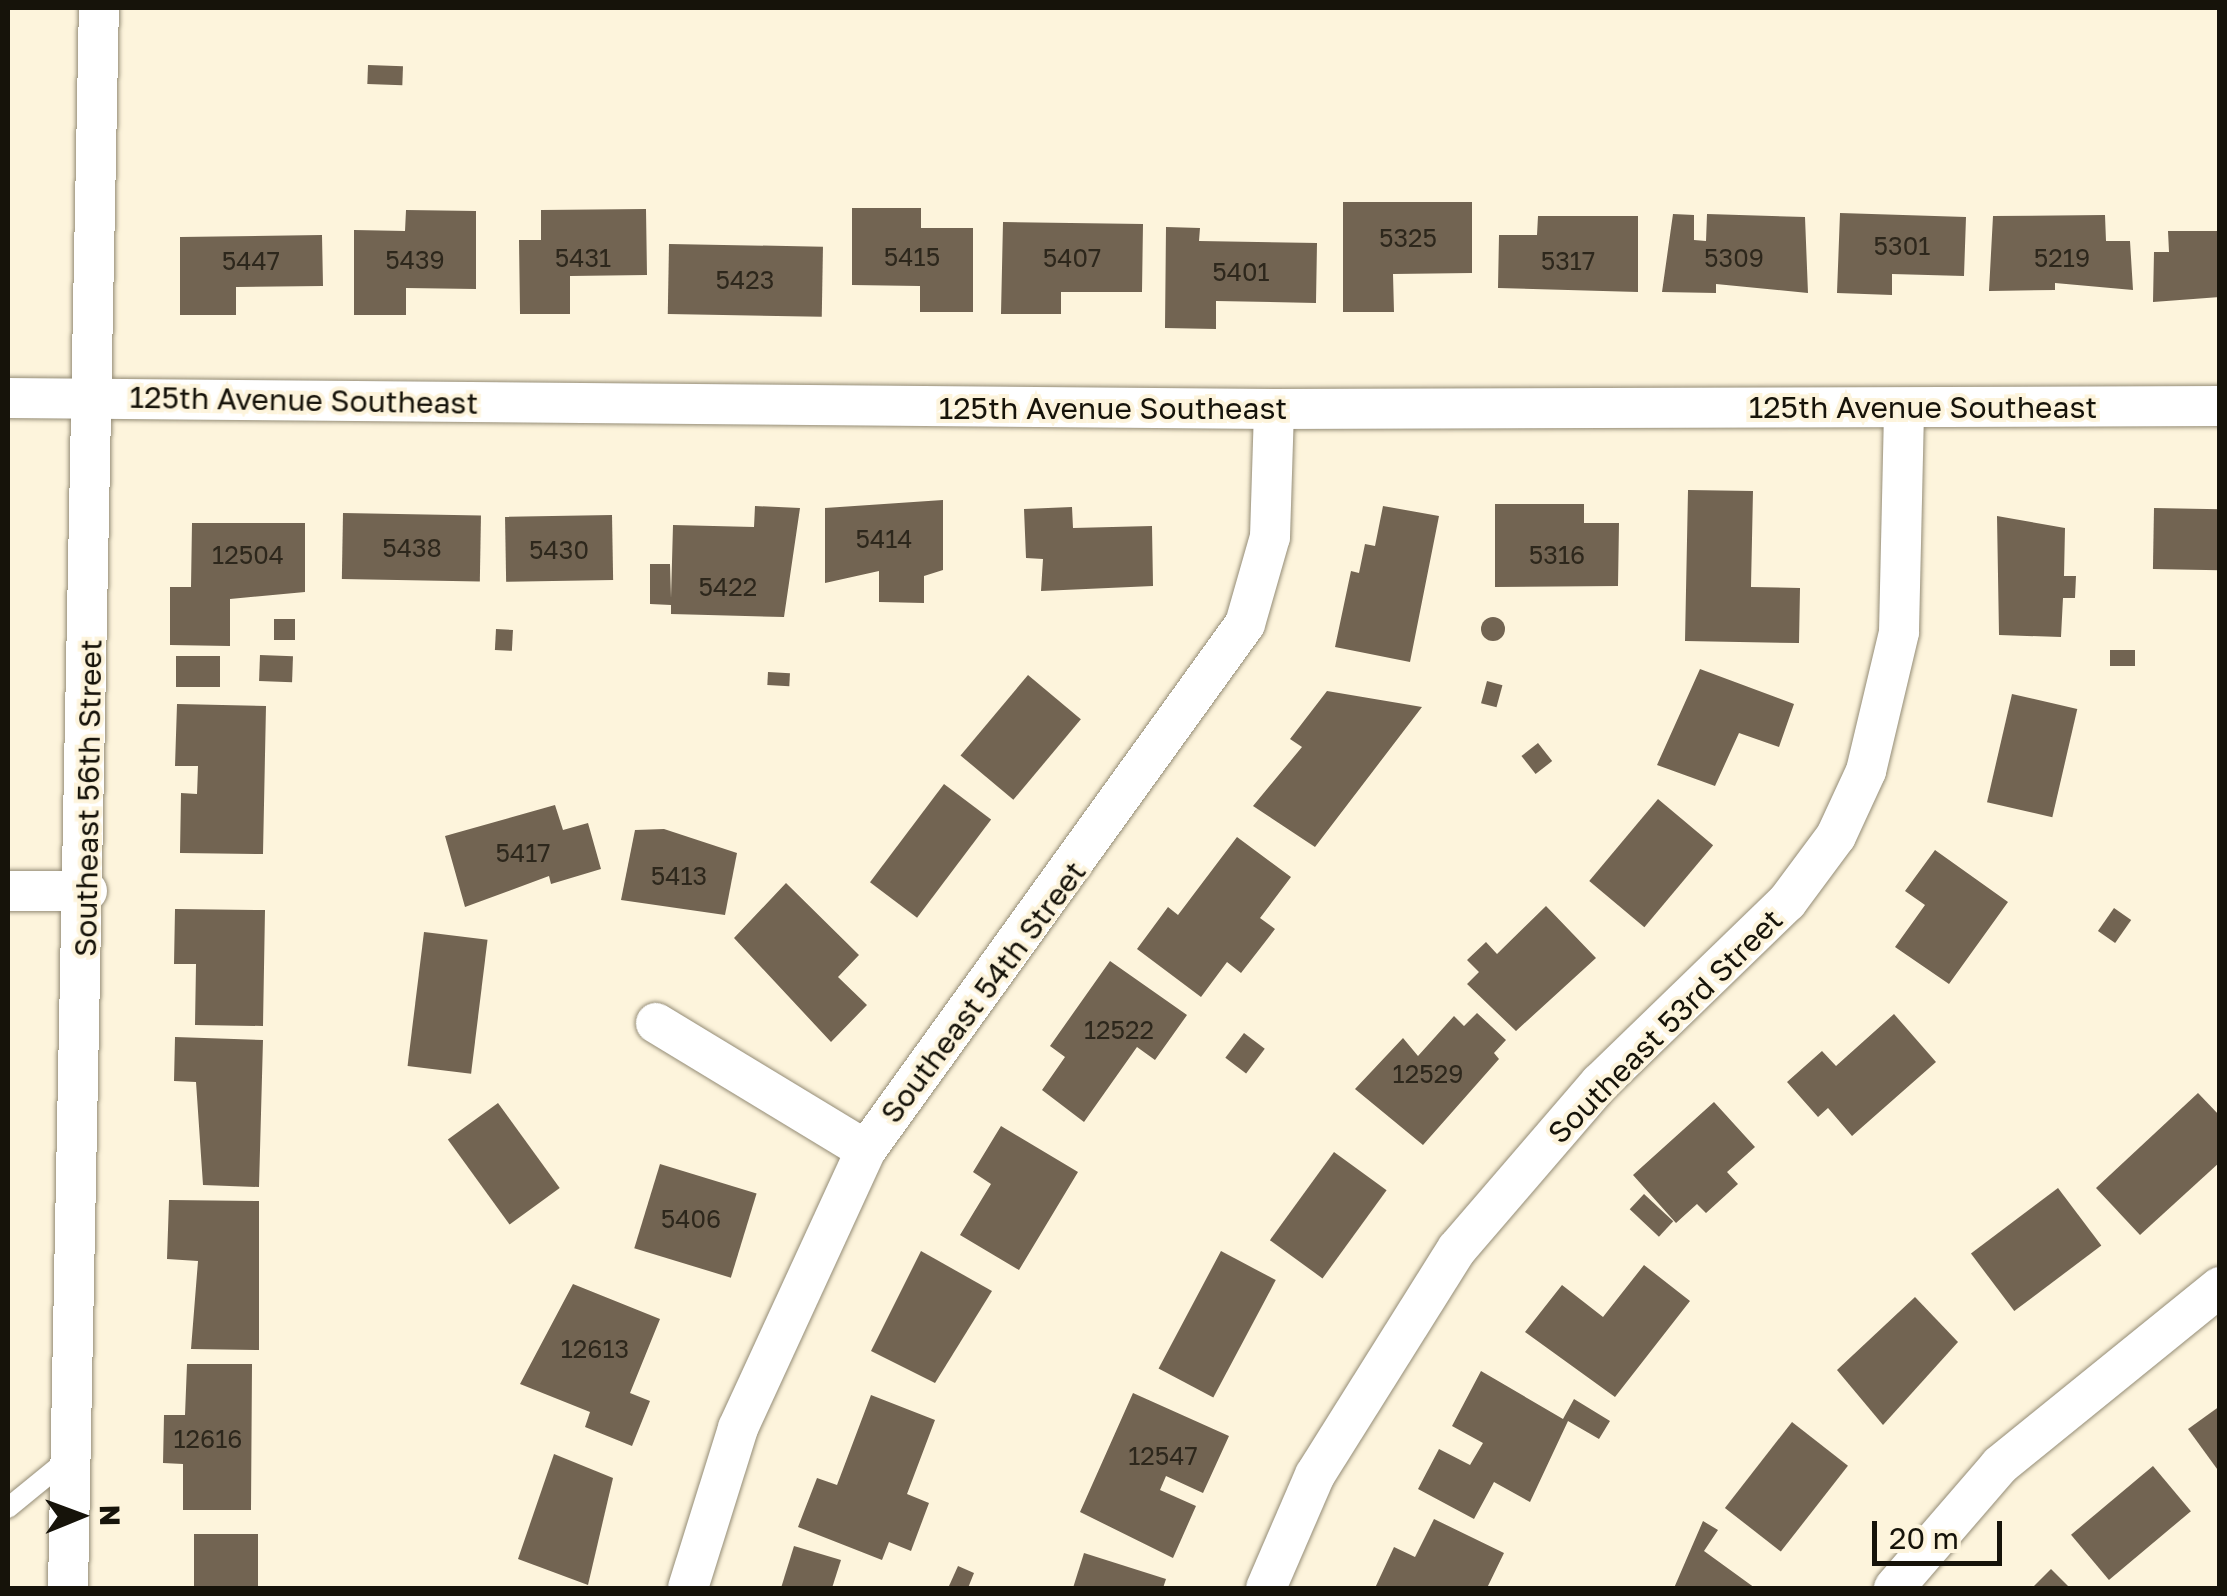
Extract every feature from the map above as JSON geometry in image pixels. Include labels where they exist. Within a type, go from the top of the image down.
[{"type":"street","name":"Southeast 56th Street","points":[[68,1588],[87,891],[99,8]]},
{"type":"street","name":"125th Avenue Southeast","points":[[8,398],[1274,410],[2220,406]]},
{"type":"street","name":"Southeast 53rd Street","points":[[1266,1588],[1315,1475],[1457,1250],[1600,1083],[1788,902],[1836,836],[1866,771],[1900,632],[1904,408]]},
{"type":"street","name":"Southeast 54th Street","points":[[688,1588],[738,1428],[866,1150],[1245,624],[1270,537],[1274,410]]},
{"type":"street","points":[[8,891],[87,891]]},
{"type":"street","points":[[656,1022],[866,1150]]},
{"type":"street","points":[[1894,1588],[2000,1464],[2220,1287]]},
{"type":"lane","points":[[8,1508],[71,1457]]},
{"type":"building","points":[[368,65],[403,66],[402,85],[367,84]]},
{"type":"building","points":[[1343,202],[1472,202],[1472,273],[1393,274],[1394,312],[1343,312]]},
{"type":"building","points":[[852,208],[921,208],[921,228],[973,228],[973,312],[920,312],[920,286],[852,285]]},
{"type":"building","points":[[646,209],[647,275],[570,276],[570,314],[520,314],[519,240],[541,240],[541,210]]},
{"type":"building","points":[[406,210],[476,211],[476,289],[406,288],[406,315],[354,315],[354,230],[405,231]]},
{"type":"building","points":[[1840,213],[1966,217],[1964,276],[1892,274],[1892,295],[1837,293]]},
{"type":"building","points":[[1673,214],[1694,215],[1694,240],[1706,241],[1707,214],[1805,217],[1808,293],[1716,284],[1716,293],[1662,292]]},
{"type":"building","points":[[2105,215],[2106,241],[2130,241],[2133,290],[2055,283],[2055,290],[1989,291],[1993,216]]},
{"type":"building","points":[[1538,216],[1638,216],[1638,292],[1498,288],[1499,235],[1537,235]]},
{"type":"building","points":[[1003,222],[1143,224],[1142,292],[1061,292],[1061,314],[1001,314]]},
{"type":"building","points":[[1166,227],[1200,228],[1199,241],[1317,243],[1316,303],[1216,301],[1216,329],[1165,328]]},
{"type":"building","points":[[2168,231],[2220,231],[2220,297],[2153,302],[2154,252],[2169,252]]},
{"type":"building","points":[[322,235],[323,286],[236,287],[236,315],[180,315],[180,237]]},
{"type":"building","points":[[669,244],[823,247],[822,317],[668,314]]},
{"type":"building","points":[[1688,490],[1753,491],[1751,587],[1800,588],[1799,643],[1685,641]]},
{"type":"building","points":[[943,500],[943,570],[924,576],[924,603],[879,602],[879,571],[825,583],[825,508]]},
{"type":"building","points":[[1495,504],[1584,504],[1584,523],[1619,523],[1618,586],[1495,587]]},
{"type":"building","points":[[755,506],[800,508],[784,617],[671,614],[671,605],[650,604],[650,564],[670,564],[671,598],[673,525],[754,527]]},
{"type":"building","points":[[1383,506],[1439,516],[1410,662],[1335,647],[1351,571],[1359,573],[1365,544],[1375,546]]},
{"type":"building","points":[[1072,507],[1073,528],[1152,526],[1153,586],[1041,591],[1043,559],[1026,558],[1024,509]]},
{"type":"building","points":[[2154,508],[2220,509],[2219,570],[2153,569]]},
{"type":"building","points":[[343,513],[481,515],[480,581],[342,579]]},
{"type":"building","points":[[612,515],[613,580],[506,582],[505,517]]},
{"type":"building","points":[[1997,516],[2065,528],[2064,576],[2076,576],[2075,598],[2063,598],[2061,637],[1999,635]]},
{"type":"building","points":[[192,523],[305,523],[305,592],[230,599],[230,646],[170,645],[170,587],[191,587]]},
{"type":"building","points":[[1493,617],[1502,620],[1502,638],[1493,641],[1484,638],[1481,629],[1484,620]]},
{"type":"building","points":[[274,619],[295,619],[295,640],[274,640]]},
{"type":"building","points":[[496,629],[513,630],[512,651],[495,650]]},
{"type":"building","points":[[2110,650],[2135,650],[2135,666],[2110,666]]},
{"type":"building","points":[[260,655],[293,656],[292,682],[259,681]]},
{"type":"building","points":[[176,656],[220,656],[220,687],[176,687]]},
{"type":"building","points":[[1700,669],[1794,704],[1779,747],[1739,733],[1715,786],[1657,765]]},
{"type":"building","points":[[768,672],[790,673],[789,686],[767,685]]},
{"type":"building","points":[[1028,675],[1081,719],[1013,800],[961,755]]},
{"type":"building","points":[[1487,681],[1502,685],[1497,707],[1481,703]]},
{"type":"building","points":[[1327,691],[1422,707],[1315,847],[1253,806],[1302,747],[1290,739]]},
{"type":"building","points":[[2012,694],[2077,709],[2052,817],[1987,802]]},
{"type":"building","points":[[177,704],[266,706],[263,854],[180,853],[181,793],[197,794],[198,766],[175,766]]},
{"type":"building","points":[[1538,743],[1552,761],[1536,774],[1521,756]]},
{"type":"building","points":[[944,784],[991,820],[917,918],[870,882]]},
{"type":"building","points":[[1658,799],[1713,845],[1644,927],[1589,881]]},
{"type":"building","points":[[555,805],[563,830],[588,823],[601,869],[551,884],[549,876],[465,907],[445,836]]},
{"type":"building","points":[[664,829],[737,853],[725,915],[621,900],[635,830]]},
{"type":"building","points":[[1237,837],[1291,877],[1260,918],[1275,929],[1241,973],[1227,962],[1201,997],[1137,949],[1168,907],[1178,915]]},
{"type":"building","points":[[1935,850],[2008,902],[1949,984],[1895,947],[1925,905],[1905,891]]},
{"type":"building","points":[[786,883],[859,955],[838,977],[867,1005],[831,1042],[734,938]]},
{"type":"building","points":[[1546,906],[1596,958],[1516,1031],[1467,984],[1479,972],[1467,960],[1486,942],[1497,954]]},
{"type":"building","points":[[2114,908],[2131,920],[2115,943],[2098,931]]},
{"type":"building","points":[[175,909],[265,910],[263,1026],[195,1025],[196,964],[174,964]]},
{"type":"building","points":[[424,932],[488,940],[471,1074],[408,1066]]},
{"type":"building","points":[[1110,961],[1187,1015],[1155,1060],[1137,1047],[1084,1122],[1042,1090],[1065,1057],[1050,1046]]},
{"type":"building","points":[[1477,1013],[1506,1040],[1494,1053],[1499,1059],[1423,1145],[1355,1089],[1403,1038],[1418,1056],[1454,1016],[1464,1026]]},
{"type":"building","points":[[1894,1014],[1936,1062],[1852,1136],[1828,1108],[1818,1117],[1787,1082],[1822,1051],[1836,1066]]},
{"type":"building","points":[[1244,1033],[1265,1049],[1246,1073],[1225,1058]]},
{"type":"building","points":[[175,1037],[263,1040],[259,1187],[203,1185],[196,1082],[174,1081]]},
{"type":"building","points":[[2198,1093],[2220,1116],[2220,1162],[2140,1235],[2096,1188]]},
{"type":"building","points":[[1714,1102],[1755,1147],[1727,1172],[1738,1184],[1706,1213],[1697,1204],[1676,1223],[1633,1175]]},
{"type":"building","points":[[498,1103],[560,1188],[510,1224],[448,1139]]},
{"type":"building","points":[[1001,1126],[1078,1172],[1019,1270],[960,1235],[991,1184],[973,1172]]},
{"type":"building","points":[[1334,1152],[1387,1190],[1323,1278],[1270,1240]]},
{"type":"building","points":[[660,1164],[757,1194],[731,1278],[634,1248]]},
{"type":"building","points":[[2058,1188],[2101,1246],[2014,1311],[1971,1254]]},
{"type":"building","points":[[1644,1194],[1673,1221],[1659,1237],[1630,1209]]},
{"type":"building","points":[[169,1200],[259,1201],[259,1350],[191,1349],[198,1261],[167,1259]]},
{"type":"building","points":[[921,1251],[992,1291],[935,1383],[871,1351]]},
{"type":"building","points":[[1221,1251],[1276,1280],[1213,1398],[1159,1368]]},
{"type":"building","points":[[1644,1265],[1690,1301],[1615,1397],[1525,1332],[1562,1285],[1603,1317]]},
{"type":"building","points":[[573,1284],[660,1319],[630,1393],[650,1401],[632,1446],[585,1427],[590,1412],[520,1384]]},
{"type":"building","points":[[1915,1297],[1958,1342],[1883,1425],[1837,1370]]},
{"type":"building","points":[[187,1364],[252,1364],[251,1510],[183,1510],[183,1464],[163,1463],[164,1415],[185,1415]]},
{"type":"building","points":[[1481,1371],[1563,1419],[1574,1399],[1610,1421],[1599,1439],[1568,1421],[1530,1502],[1494,1482],[1474,1519],[1418,1489],[1439,1449],[1470,1465],[1483,1443],[1452,1426]]},
{"type":"building","points":[[1133,1393],[1229,1436],[1203,1493],[1166,1476],[1160,1490],[1196,1506],[1173,1558],[1080,1512]]},
{"type":"building","points":[[871,1395],[935,1420],[907,1494],[929,1503],[911,1551],[889,1542],[882,1560],[798,1527],[817,1478],[837,1485]]},
{"type":"building","points":[[2220,1406],[2220,1473],[2188,1429]]},
{"type":"building","points":[[1792,1422],[1848,1466],[1781,1552],[1725,1508]]},
{"type":"building","points":[[554,1454],[613,1478],[588,1585],[518,1559]]},
{"type":"building","points":[[2153,1466],[2191,1511],[2109,1580],[2071,1535]]},
{"type":"building","points":[[1434,1519],[1504,1553],[1487,1588],[1375,1588],[1394,1547],[1415,1557]]},
{"type":"building","points":[[1703,1521],[1718,1530],[1704,1551],[1755,1588],[1674,1588]]},
{"type":"building","points":[[194,1534],[258,1534],[258,1588],[194,1588]]},
{"type":"building","points":[[794,1546],[841,1560],[832,1588],[781,1588]]},
{"type":"building","points":[[1084,1553],[1166,1579],[1163,1588],[1073,1588]]},
{"type":"building","points":[[958,1566],[974,1573],[968,1588],[949,1586]]},
{"type":"building","points":[[2051,1569],[2070,1588],[2032,1588]]}]
